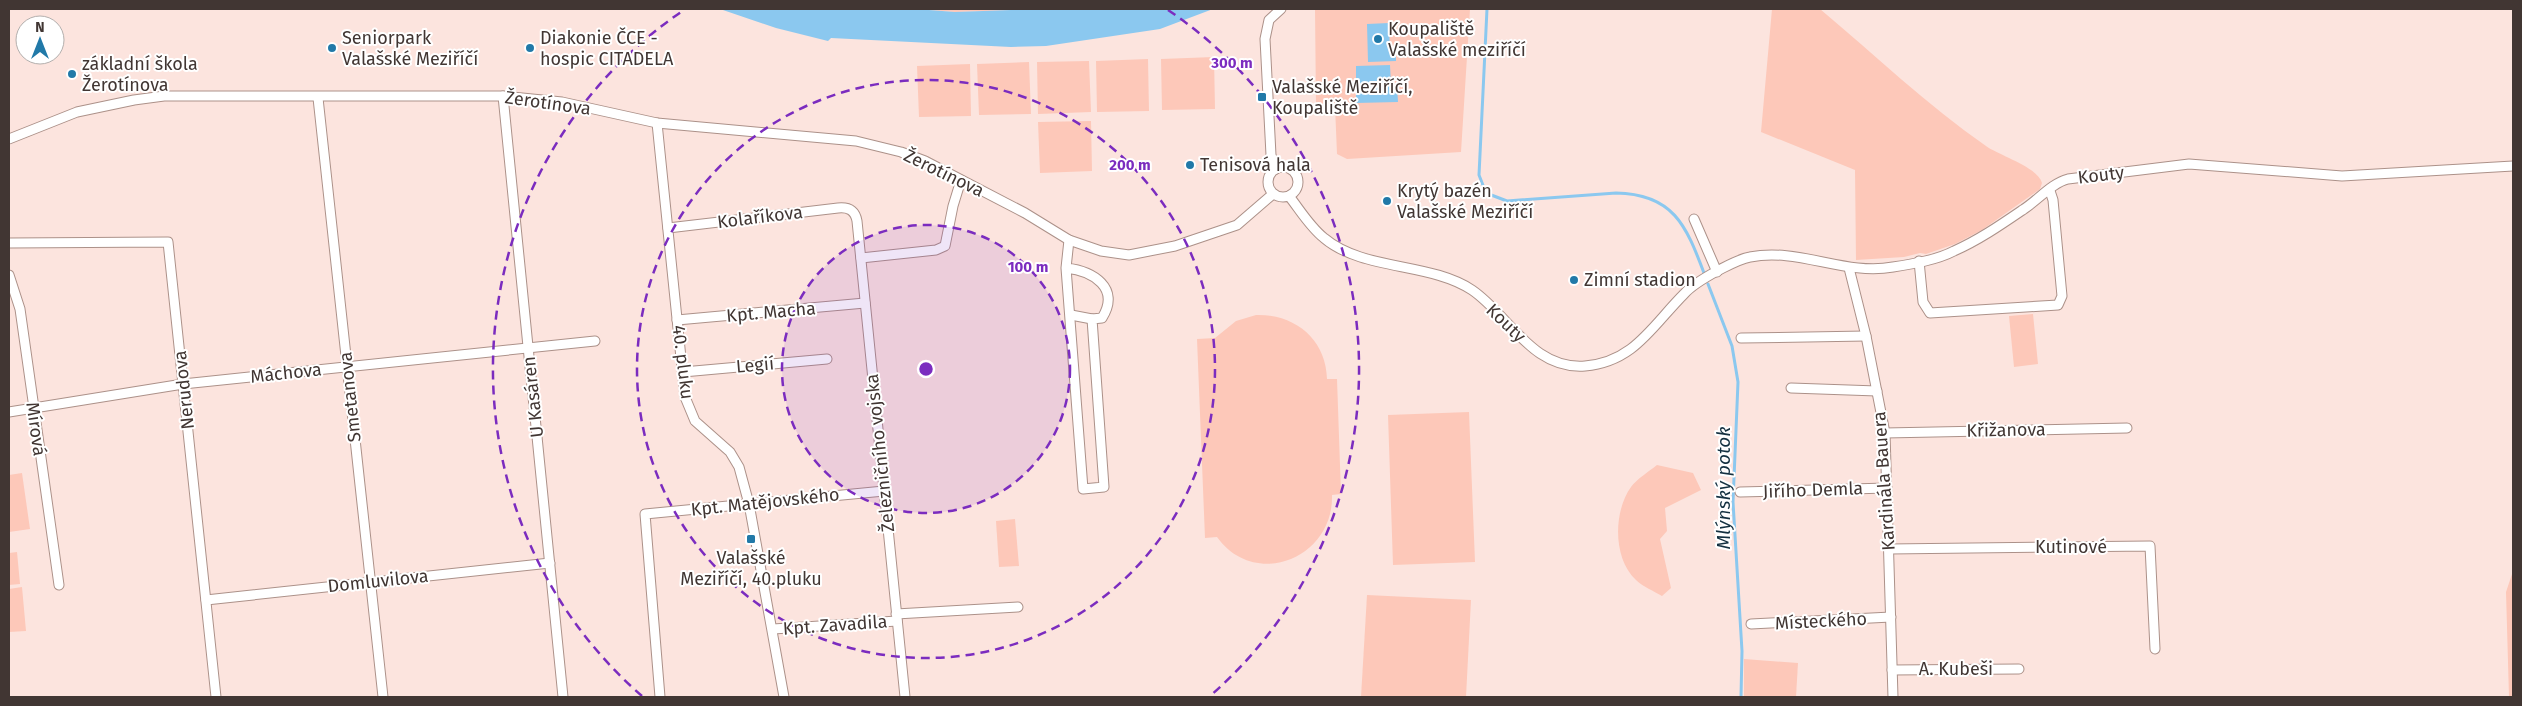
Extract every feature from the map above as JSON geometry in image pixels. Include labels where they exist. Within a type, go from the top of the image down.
[{"type":"street","points":[[1276,169],[1271,155],[1265,39],[1269,20],[1280,9]]},
{"type":"street","name":"Žerotínova","points":[[9,139],[77,112],[164,96],[318,98],[503,96],[562,102],[657,123],[863,142],[901,152],[1025,213],[1069,240],[1101,251],[1129,255],[1175,246],[1237,225],[1273,194]]},
{"type":"street","name":"U Kasáren","points":[[503,96],[563,697]]},
{"type":"street","name":"Smetanova","points":[[318,98],[383,697]]},
{"type":"street","name":"40. pluku","points":[[657,123],[685,397],[691,414],[700,427],[722,444],[735,460],[749,504],[784,697]]},
{"type":"street","name":"Kouty","points":[[1289,196],[1324,239],[1357,254],[1442,277],[1472,290],[1525,342],[1542,355],[1561,363],[1582,366],[1602,364],[1620,358],[1636,348],[1686,292],[1716,272],[1748,257],[1768,255],[1849,268],[1892,268],[1953,252],[1994,229],[2050,191],[2058,183],[2068,179],[2189,164],[2342,176],[2513,166]]},
{"type":"street","points":[[1288,168],[1296,176],[1297,187],[1289,196],[1284,197],[1273,194],[1268,183],[1272,172],[1276,169],[1288,168]]},
{"type":"street","points":[[861,258],[936,250],[945,246],[954,201],[961,180]]},
{"type":"street","points":[[1919,261],[1923,302],[1930,313],[2058,305],[2062,296],[2054,200],[2050,191]]},
{"type":"street","name":"Kolaříkova","points":[[668,228],[838,208],[852,210]]},
{"type":"street","name":"Železničního vojska","points":[[852,210],[857,221],[866,303],[905,697]]},
{"type":"street","points":[[1694,219],[1716,272]]},
{"type":"street","points":[[1069,240],[1066,268],[1083,489],[1104,487],[1092,319]]},
{"type":"street","name":"Nerudova","points":[[9,243],[168,242],[216,697]]},
{"type":"street","points":[[1066,268],[1081,269],[1094,277],[1108,292],[1110,299],[1109,307],[1102,318],[1092,319],[1071,315]]},
{"type":"street","name":"Kardinála Bauera","points":[[1849,268],[1866,336],[1885,433],[1893,697]]},
{"type":"street","name":"Mírová","points":[[9,275],[20,309],[59,585]]},
{"type":"street","name":"Kpt. Macha","points":[[677,320],[866,303]]},
{"type":"street","points":[[1742,338],[1866,336]]},
{"type":"street","name":"Máchova","points":[[9,412],[183,384],[595,340]]},
{"type":"street","name":"Legií","points":[[683,372],[826,358]]},
{"type":"street","points":[[1791,388],[1877,391]]},
{"type":"street","name":"Křižanova","points":[[1885,433],[2127,428]]},
{"type":"street","name":"Jiřího Demla","points":[[1740,492],[1887,488]]},
{"type":"street","name":"Kpt. Matějovského","points":[[660,697],[646,514],[884,491]]},
{"type":"street","name":"Kutinové","points":[[1889,549],[2150,546],[2155,649]]},
{"type":"street","name":"Domluvilova","points":[[206,600],[550,563]]},
{"type":"street","name":"Kpt. Zavadila","points":[[773,629],[1018,608]]},
{"type":"street","name":"Místeckého","points":[[1751,624],[1891,617]]},
{"type":"street","name":"A. Kubeši","points":[[1892,670],[2019,669]]},
{"type":"shaded area","points":[[916,9],[1043,9],[955,12]]},
{"type":"shaded area","points":[[1315,9],[1470,9],[1461,152],[1347,159],[1337,154],[1335,106],[1316,106]]},
{"type":"shaded area","points":[[1772,9],[1820,9],[1922,97],[1964,130],[1992,150],[2034,172],[2042,183],[2040,189],[1982,230],[1955,244],[1926,254],[1920,253],[1904,257],[1856,260],[1855,170],[1761,132]]},
{"type":"shaded area","points":[[1214,57],[1215,109],[1162,110],[1161,59]]},
{"type":"shaded area","points":[[1148,59],[1149,111],[1097,112],[1096,61]]},
{"type":"shaded area","points":[[1089,61],[1091,112],[1038,114],[1037,62]]},
{"type":"shaded area","points":[[1029,62],[1031,114],[979,115],[977,64]]},
{"type":"shaded area","points":[[970,64],[971,116],[919,117],[917,66]]},
{"type":"shaded area","points":[[1091,121],[1092,171],[1040,173],[1038,122]]},
{"type":"shaded area","points":[[2033,314],[2038,364],[2014,367],[2009,316]]},
{"type":"shaded area","points":[[1256,315],[1283,319],[1295,324],[1306,332],[1321,352],[1327,379],[1337,379],[1341,494],[1332,495],[1329,517],[1320,536],[1307,550],[1290,560],[1271,564],[1251,562],[1233,553],[1217,537],[1205,538],[1197,339],[1215,338],[1236,321]]},
{"type":"shaded area","points":[[1469,412],[1475,562],[1393,565],[1388,415]]},
{"type":"shaded area","points":[[1657,465],[1693,473],[1701,490],[1665,508],[1667,531],[1660,539],[1671,588],[1662,596],[1645,587],[1628,571],[1623,560],[1618,535],[1621,509],[1625,497],[1633,484]]},
{"type":"shaded area","points":[[22,473],[30,529],[9,532],[9,475]]},
{"type":"shaded area","points":[[1015,519],[1019,566],[999,567],[996,521]]},
{"type":"shaded area","points":[[17,552],[20,584],[9,585],[9,553]]},
{"type":"shaded area","points":[[2513,571],[2513,697],[2509,697],[2506,592]]},
{"type":"shaded area","points":[[22,587],[26,631],[9,632],[9,589]]},
{"type":"shaded area","points":[[1367,595],[1471,600],[1466,697],[1361,697]]},
{"type":"shaded area","points":[[1744,659],[1798,663],[1796,697],[1744,697]]},
{"type":"water","points":[[720,9],[916,9],[955,12],[1043,9],[1213,9],[1160,29],[1046,46],[1011,47],[831,38],[828,41],[776,28]]},
{"type":"water","name":"Koupaliště Valašské meziříčí","points":[[1389,23],[1390,53],[1396,53],[1396,61],[1368,62],[1367,24]]},
{"type":"water","points":[[1390,65],[1391,85],[1397,85],[1398,102],[1356,103],[1356,66]]},
{"type":"waterway","name":"Mlýnský potok","points":[[1487,9],[1479,175],[1486,193],[1507,201],[1616,193],[1651,199],[1675,215],[1691,240],[1704,273]]},
{"type":"waterway","name":"Mlýnský potok","points":[[1708,284],[1732,346],[1738,382],[1733,502],[1742,651],[1741,697]]},
{"type":"place","name":"Koupaliště Valašské meziříčí","points":[[1378,39]]},
{"type":"place","name":"Seniorpark Valašské Meziříčí","points":[[332,48]]},
{"type":"place","name":"Diakonie ČCE - hospic CITADELA","points":[[530,48]]},
{"type":"place","name":"základní škola Žerotínova","points":[[72,74]]},
{"type":"place","name":"Valašské Meziříčí, Koupaliště","points":[[1262,97]]},
{"type":"place","name":"Tenisová hala","points":[[1190,165]]},
{"type":"place","name":"Krytý bazén Valašské Meziříčí","points":[[1387,201]]},
{"type":"place","name":"Zimní stadion","points":[[1574,280]]},
{"type":"place","name":"Valašské Meziříčí, 40.pluku","points":[[751,539]]}]
